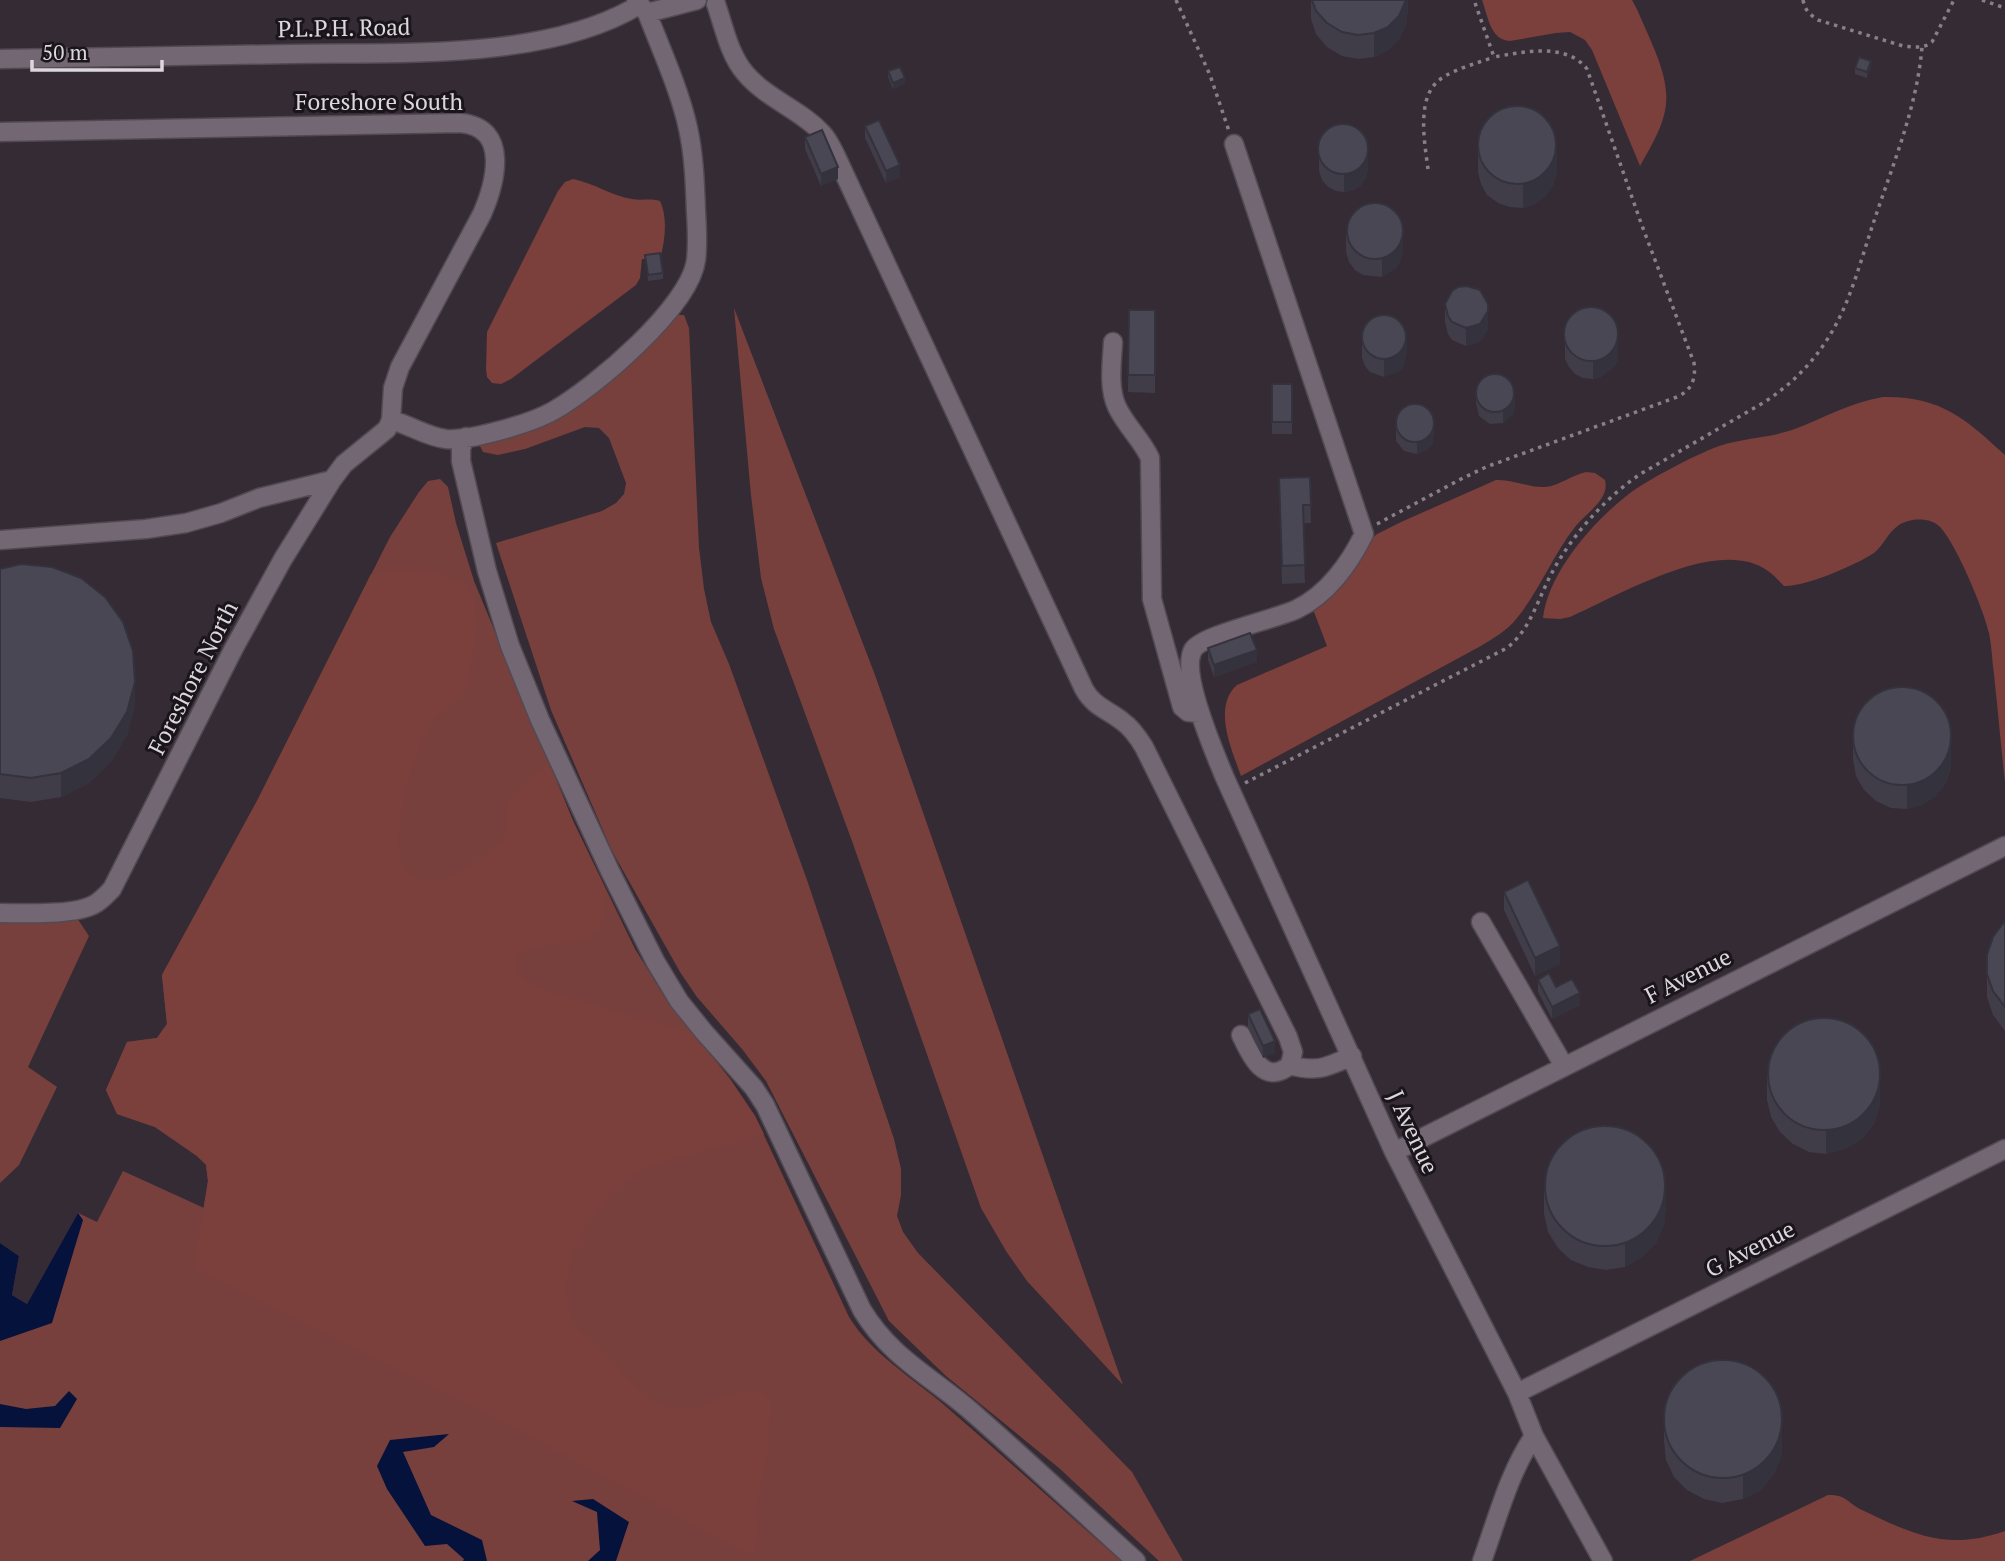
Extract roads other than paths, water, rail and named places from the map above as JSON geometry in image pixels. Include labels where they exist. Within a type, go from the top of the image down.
[{"type":"lane","name":"P.L.P.H. Road","points":[[0,59],[404,52],[510,46],[562,35],[620,16],[641,6],[697,0]]},
{"type":"lane","points":[[715,1],[731,48],[743,71],[764,91],[816,128],[832,148],[1084,689],[1096,706],[1127,725],[1144,747],[1288,1037],[1293,1052],[1290,1065],[1281,1072],[1266,1071],[1254,1061],[1241,1035]]},
{"type":"lane","points":[[400,423],[447,439],[503,430],[544,416],[568,402],[617,363],[649,333],[675,303],[693,271],[696,260],[696,190],[689,129],[641,6]]},
{"type":"lane","name":"Foreshore South","points":[[0,132],[460,123],[471,124],[481,131],[488,138],[496,159],[490,196],[403,360],[393,388],[400,423]]},
{"type":"lane","name":"J Avenue","points":[[1234,144],[1364,534],[1322,593],[1299,608],[1212,637],[1195,646],[1191,652],[1191,673],[1200,713],[1231,790],[1394,1152],[1517,1393],[1534,1436],[1603,1561]]},
{"type":"lane","points":[[1113,341],[1113,395],[1118,409],[1146,447],[1150,458],[1152,599],[1182,707],[1188,712],[1200,713]]},
{"type":"lane","name":"Foreshore North","points":[[0,914],[69,912],[84,909],[95,904],[112,889],[234,648],[283,559],[332,480],[354,455],[387,429],[400,423]]},
{"type":"lane","points":[[466,437],[461,448],[461,461],[468,496],[510,646],[592,834],[670,987],[765,1105],[872,1327],[899,1356],[971,1411],[1136,1561]]},
{"type":"lane","points":[[1,540],[146,530],[186,523],[259,498],[332,480]]},
{"type":"lane","name":"F Avenue","points":[[1394,1152],[2005,846]]},
{"type":"lane","points":[[1481,922],[1564,1066]]},
{"type":"lane","points":[[1290,1065],[1321,1070],[1352,1056]]},
{"type":"lane","name":"G Avenue","points":[[1517,1393],[2005,1149]]},
{"type":"lane","points":[[1482,1561],[1511,1483],[1534,1436]]},
{"type":"water","points":[[78,1213],[83,1220],[52,1323],[0,1341],[0,1243],[19,1256],[12,1295],[27,1304]]},
{"type":"water","points":[[69,1391],[77,1399],[60,1428],[0,1427],[0,1404],[26,1409],[55,1406]]},
{"type":"water","points":[[449,1434],[434,1447],[403,1452],[431,1515],[482,1540],[487,1561],[463,1561],[447,1544],[425,1546],[387,1489],[377,1466],[390,1440]]},
{"type":"water","points":[[593,1499],[629,1522],[616,1561],[588,1561],[600,1550],[597,1512],[572,1501]]}]
